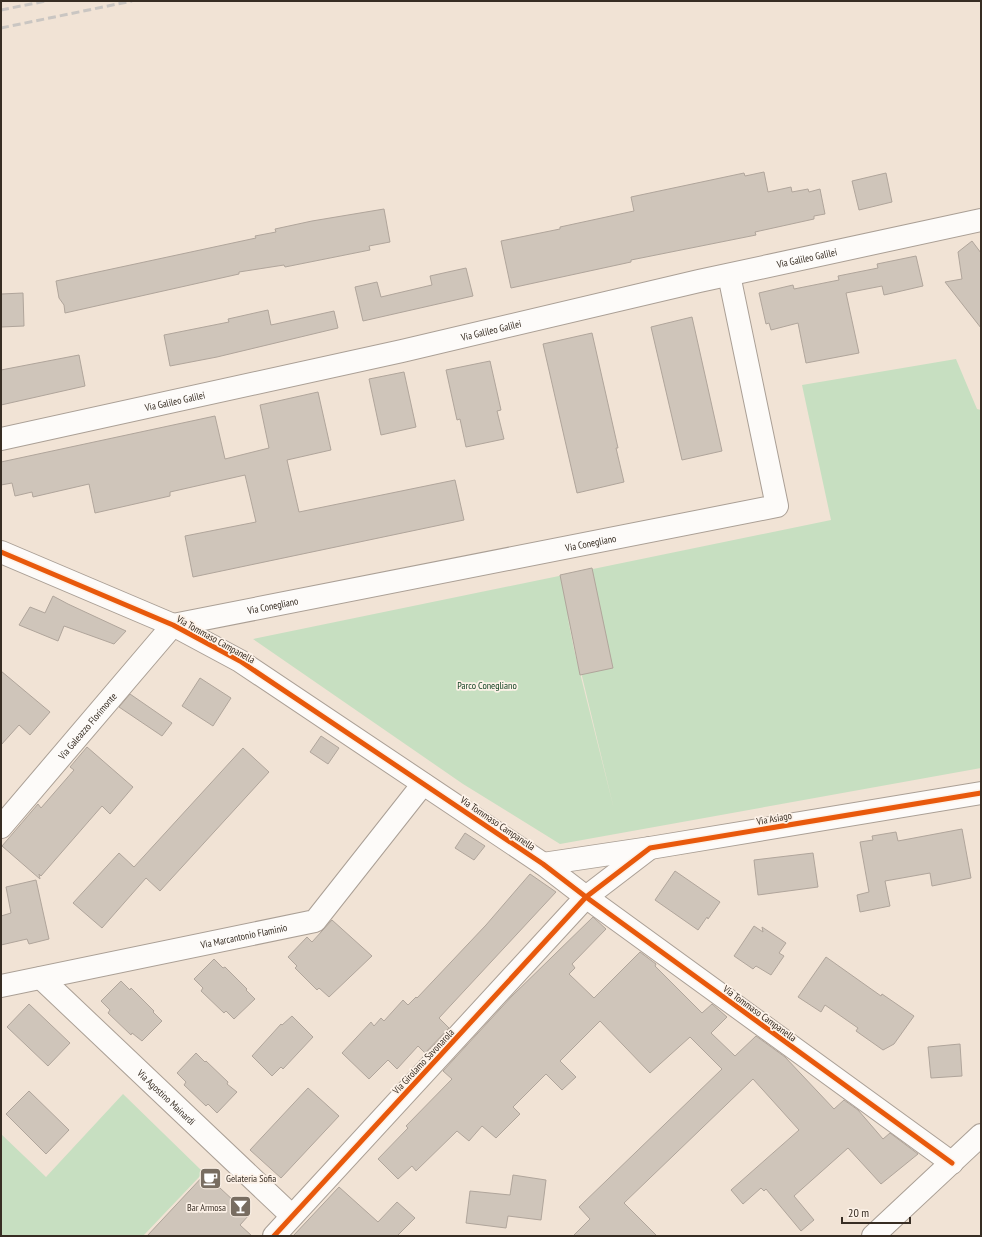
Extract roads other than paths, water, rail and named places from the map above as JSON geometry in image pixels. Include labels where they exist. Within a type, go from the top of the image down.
[{"type":"street","name":"Via Galileo Galilei","points":[[1,439],[402,351],[729,275],[981,220]]},
{"type":"street","name":"Via Conegliano","points":[[173,625],[777,506],[729,275]]},
{"type":"street","name":"Via Tommaso Campanella","points":[[1,552],[173,625],[240,661],[543,864],[586,897],[952,1163]]},
{"type":"street","name":"Via Galeazzo Florimonte","points":[[1,827],[173,625]]},
{"type":"street","name":"Via Marcantonio Flaminio","points":[[1,986],[315,921],[424,784]]},
{"type":"street","name":"Via Asiago","points":[[543,864],[650,848],[981,792]]},
{"type":"street","name":"Via Asiago","points":[[586,897],[650,848]]},
{"type":"street","name":"Via Girolamo Savonarola","points":[[274,1236],[586,897]]},
{"type":"street","name":"Via Agostino Mainardi","points":[[41,978],[292,1216]]},
{"type":"street","points":[[873,1236],[981,1135]]},
{"type":"railway","points":[[1,10],[46,1]]},
{"type":"railway","points":[[1,28],[132,1]]},
{"type":"place","name":"Gelateria Sofia","points":[[210,1178]]},
{"type":"place","name":"Bar Armosa","points":[[241,1207]]},
{"type":"park label","name":"Parco Conegliano","points":[[487,685]]}]
